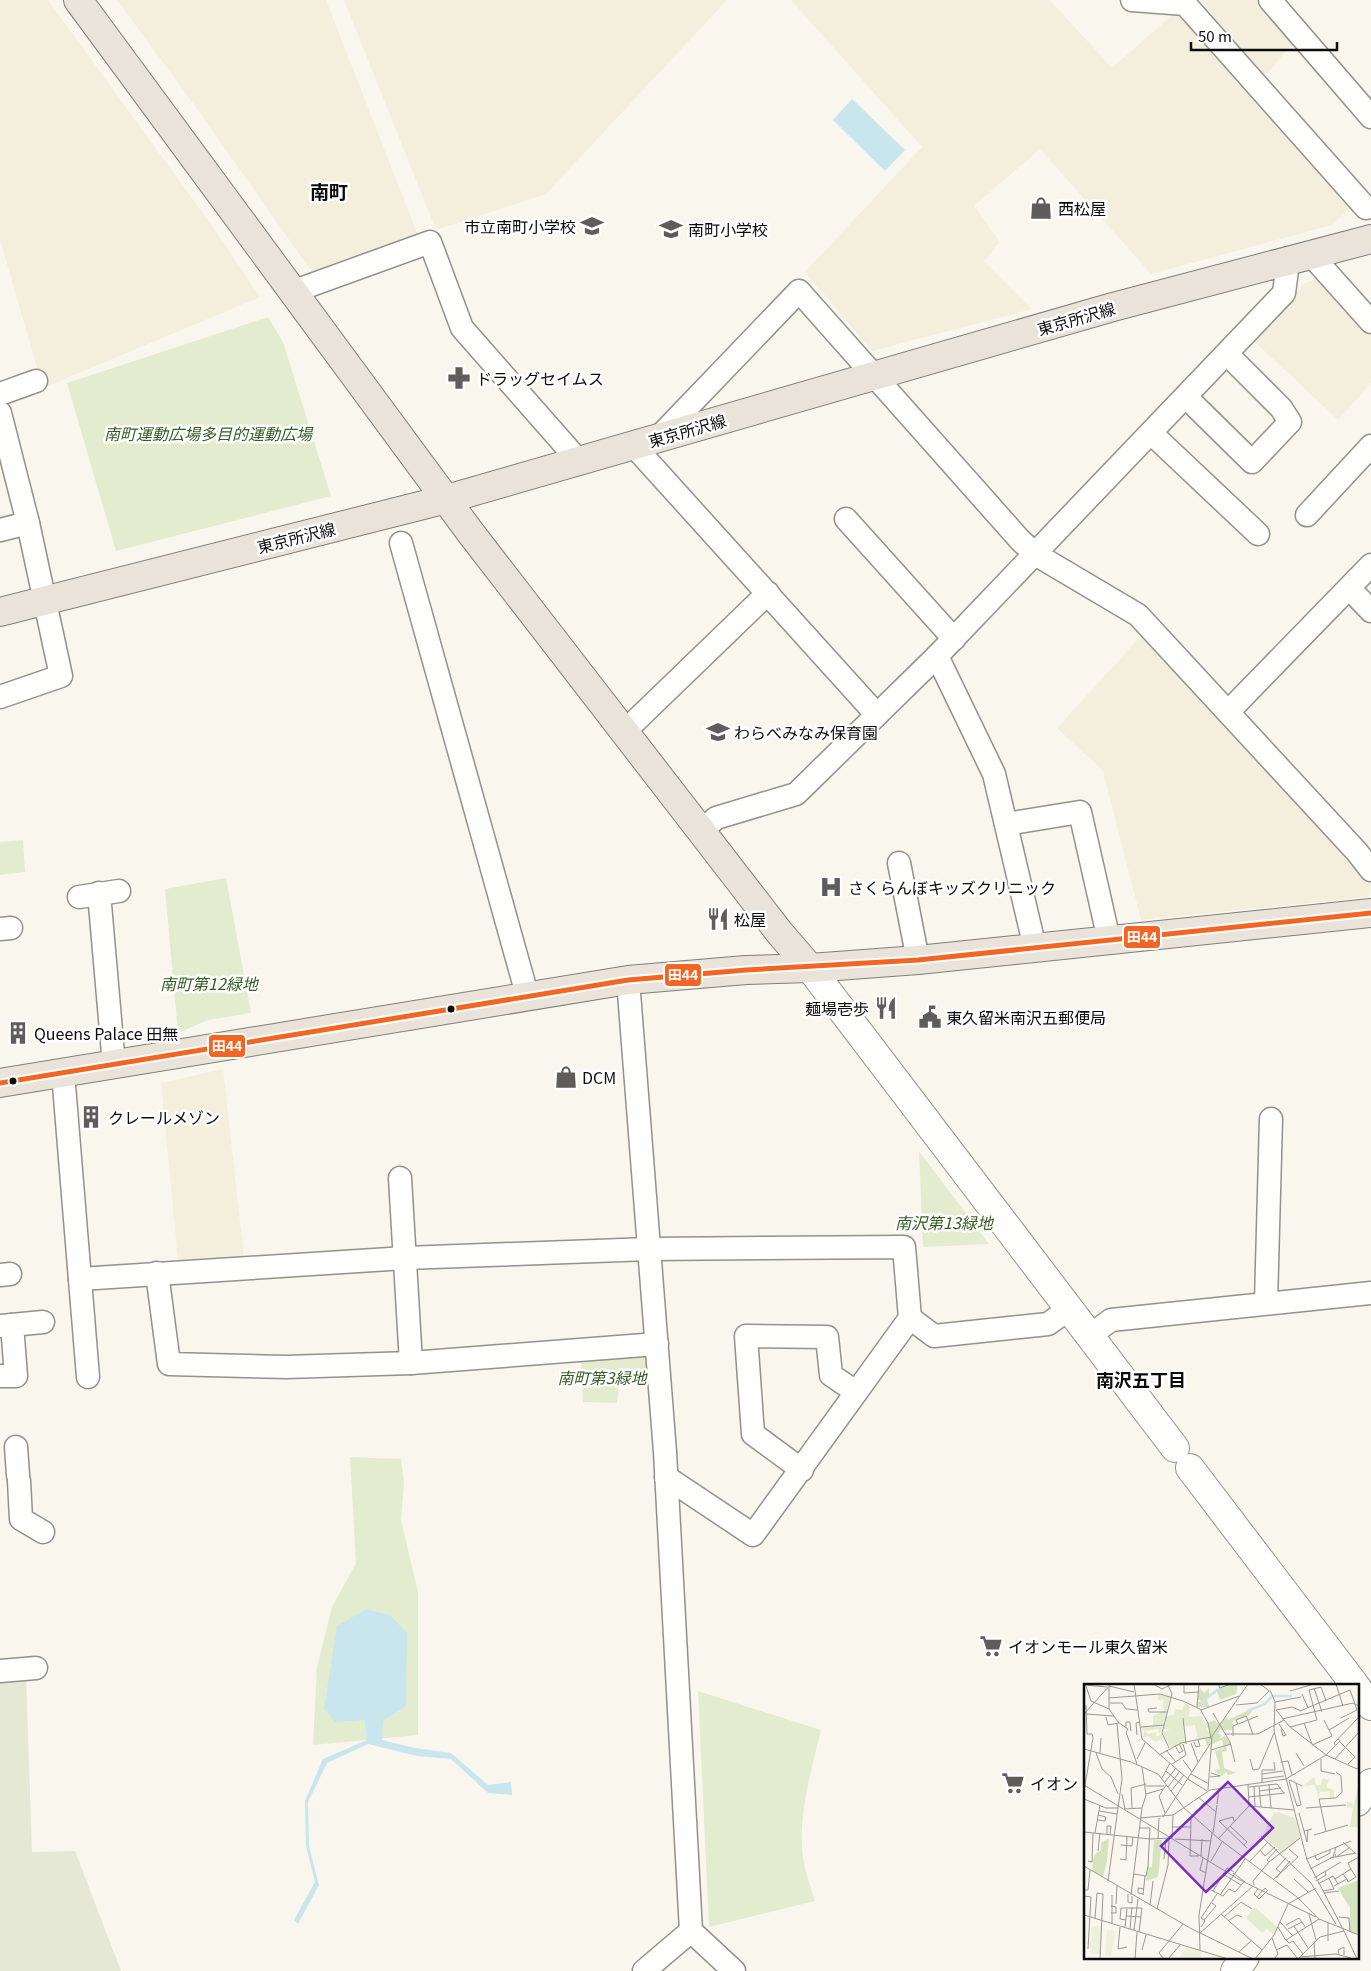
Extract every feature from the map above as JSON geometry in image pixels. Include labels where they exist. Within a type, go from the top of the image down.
[{"type":"main road","points":[[78,0],[292,292],[447,499],[701,832],[810,968]]},
{"type":"main road","name":"東京所沢線","points":[[0,612],[447,499],[1113,307],[1370,239]]},
{"type":"main road","points":[[0,1083],[528,998],[628,980],[746,970],[810,968],[918,960],[1371,913]]},
{"type":"street","points":[[1132,0],[1185,4],[1368,205],[1362,212],[1370,239]]},
{"type":"street","points":[[1270,0],[1371,116]]},
{"type":"street","points":[[292,292],[430,242],[462,328],[578,460]]},
{"type":"street","points":[[701,832],[716,818],[796,794],[954,639],[1227,354],[1284,293],[1300,259],[1371,322]]},
{"type":"street","points":[[877,716],[768,593],[646,442],[799,291],[1035,554],[1138,615],[1228,712],[1364,846],[1371,870]]},
{"type":"street","points":[[1186,397],[1252,462],[1290,422],[1281,408],[1227,354]]},
{"type":"street","points":[[0,394],[36,381]]},
{"type":"street","points":[[0,413],[28,522],[61,676],[0,697]]},
{"type":"street","points":[[1151,433],[1258,534]]},
{"type":"street","points":[[1307,516],[1371,446]]},
{"type":"street","points":[[846,519],[954,639]]},
{"type":"street","points":[[0,530],[28,522]]},
{"type":"street","points":[[401,543],[528,998]]},
{"type":"street","points":[[1228,712],[1371,566]]},
{"type":"street","points":[[1349,588],[1371,611]]},
{"type":"street","points":[[624,732],[768,593]]},
{"type":"street","points":[[937,656],[994,774],[1035,948]]},
{"type":"street","points":[[1006,824],[1080,812],[1109,940]]},
{"type":"street","points":[[899,863],[918,960]]},
{"type":"street","points":[[99,894],[114,1065]]},
{"type":"street","points":[[810,968],[1354,1684]]},
{"type":"street","points":[[628,980],[666,1477],[691,1930],[734,1971]]},
{"type":"street","points":[[63,1073],[88,1376]]},
{"type":"street","points":[[1266,1302],[1271,1118]]},
{"type":"street","points":[[400,1178],[411,1363]]},
{"type":"street","points":[[80,1279],[405,1258],[649,1249],[904,1248],[910,1318],[802,1470],[753,1535],[666,1477]]},
{"type":"street","points":[[157,1273],[169,1364],[286,1367],[411,1363],[657,1344]]},
{"type":"street","points":[[1089,1336],[1111,1320],[1266,1302],[1371,1293]]},
{"type":"street","points":[[910,1318],[934,1336],[1048,1324],[1069,1309]]},
{"type":"street","points":[[0,1376],[16,1376],[6,1325],[43,1322]]},
{"type":"street","points":[[802,1470],[753,1434],[746,1336],[828,1336],[831,1375],[856,1392]]},
{"type":"street","points":[[16,1448],[22,1520],[43,1532]]},
{"type":"street","points":[[0,1671],[36,1668]]},
{"type":"street","points":[[1358,1689],[1371,1706]]},
{"type":"street","points":[[1358,1801],[1371,1783]]},
{"type":"street","points":[[644,1971],[691,1930]]},
{"type":"street","points":[[1235,1971],[1244,1958]]},
{"type":"shaded area","points":[[0,0],[48,0],[218,234],[260,297],[43,388],[0,240]]},
{"type":"shaded area","points":[[117,0],[326,0],[419,238],[314,275],[195,106]]},
{"type":"shaded area","points":[[344,0],[727,0],[546,194],[436,230]]},
{"type":"shaded area","points":[[791,0],[1050,0],[1112,68],[1171,16],[1179,15],[1347,200],[1348,210],[1332,225],[1151,274],[1040,149],[974,206],[1000,242],[984,261],[1032,309],[872,351],[805,272],[922,147]]},
{"type":"shaded area","points":[[1200,0],[1257,0],[1294,42],[1264,77]]},
{"type":"shaded area","points":[[1321,278],[1371,331],[1371,383],[1338,420],[1253,340],[1305,283]]},
{"type":"shaded area","points":[[1141,636],[1371,882],[1369,897],[1141,920],[1103,771],[1057,728]]},
{"type":"shaded area","points":[[223,1069],[244,1257],[178,1260],[161,1083]]},
{"type":"green space","name":"南町運動広場多目的運動広場","points":[[268,317],[283,342],[331,496],[116,551],[67,383]]},
{"type":"green space","points":[[23,840],[25,872],[0,875],[0,842]]},
{"type":"green space","name":"南町第12緑地","points":[[226,878],[251,1013],[208,1020],[178,1033],[165,889]]},
{"type":"green space","name":"南沢第13緑地","points":[[919,1151],[989,1244],[923,1247]]},
{"type":"green space","name":"南町第3緑地","points":[[651,1353],[652,1381],[619,1387],[617,1403],[583,1402],[581,1357]]},
{"type":"green space","points":[[350,1457],[401,1459],[404,1483],[401,1520],[418,1592],[418,1735],[313,1745],[317,1667],[332,1607],[356,1563]]},
{"type":"green space","points":[[26,1676],[32,1852],[75,1851],[121,1971],[0,1971],[0,1679]]},
{"type":"green space","points":[[698,1691],[821,1730],[809,1779],[802,1830],[804,1864],[815,1901],[709,1927]]},
{"type":"water","points":[[852,99],[905,150],[885,171],[833,120]]},
{"type":"water","points":[[366,1609],[390,1615],[407,1633],[406,1706],[383,1721],[382,1740],[415,1748],[451,1753],[488,1785],[511,1782],[512,1795],[488,1793],[451,1759],[417,1756],[368,1744],[327,1763],[308,1802],[309,1846],[319,1885],[298,1924],[294,1920],[315,1882],[306,1846],[305,1801],[323,1759],[367,1740],[365,1720],[335,1722],[324,1709],[337,1626]]},
{"type":"transit line","name":"田44","points":[[0,1083],[628,980],[746,970],[918,960],[1371,913]]},
{"type":"place","name":"西松屋","points":[[1041,208]]},
{"type":"place","name":"市立南町小学校","points":[[592,226]]},
{"type":"place","name":"南町小学校","points":[[671,229]]},
{"type":"place","name":"ドラッグセイムス","points":[[459,378]]},
{"type":"place","name":"わらべみなみ保育園","points":[[718,732]]},
{"type":"place","name":"さくらんぼキッズクリニック","points":[[831,887]]},
{"type":"place","name":"松屋","points":[[718,919]]},
{"type":"place","name":"麺場壱歩","points":[[886,1008]]},
{"type":"place","name":"東久留米南沢五郵便局","points":[[930,1017]]},
{"type":"place","name":"Queens Palace 田無","points":[[18,1033]]},
{"type":"place","name":"DCM","points":[[566,1077]]},
{"type":"place","name":"クレールメゾン","points":[[91,1117]]},
{"type":"place","name":"イオンモール東久留米","points":[[991,1646]]},
{"type":"place","name":"イオン","points":[[1013,1783]]},
{"type":"district","name":"南町","points":[[329,190]]},
{"type":"district","name":"南沢五丁目","points":[[1141,1379]]}]
